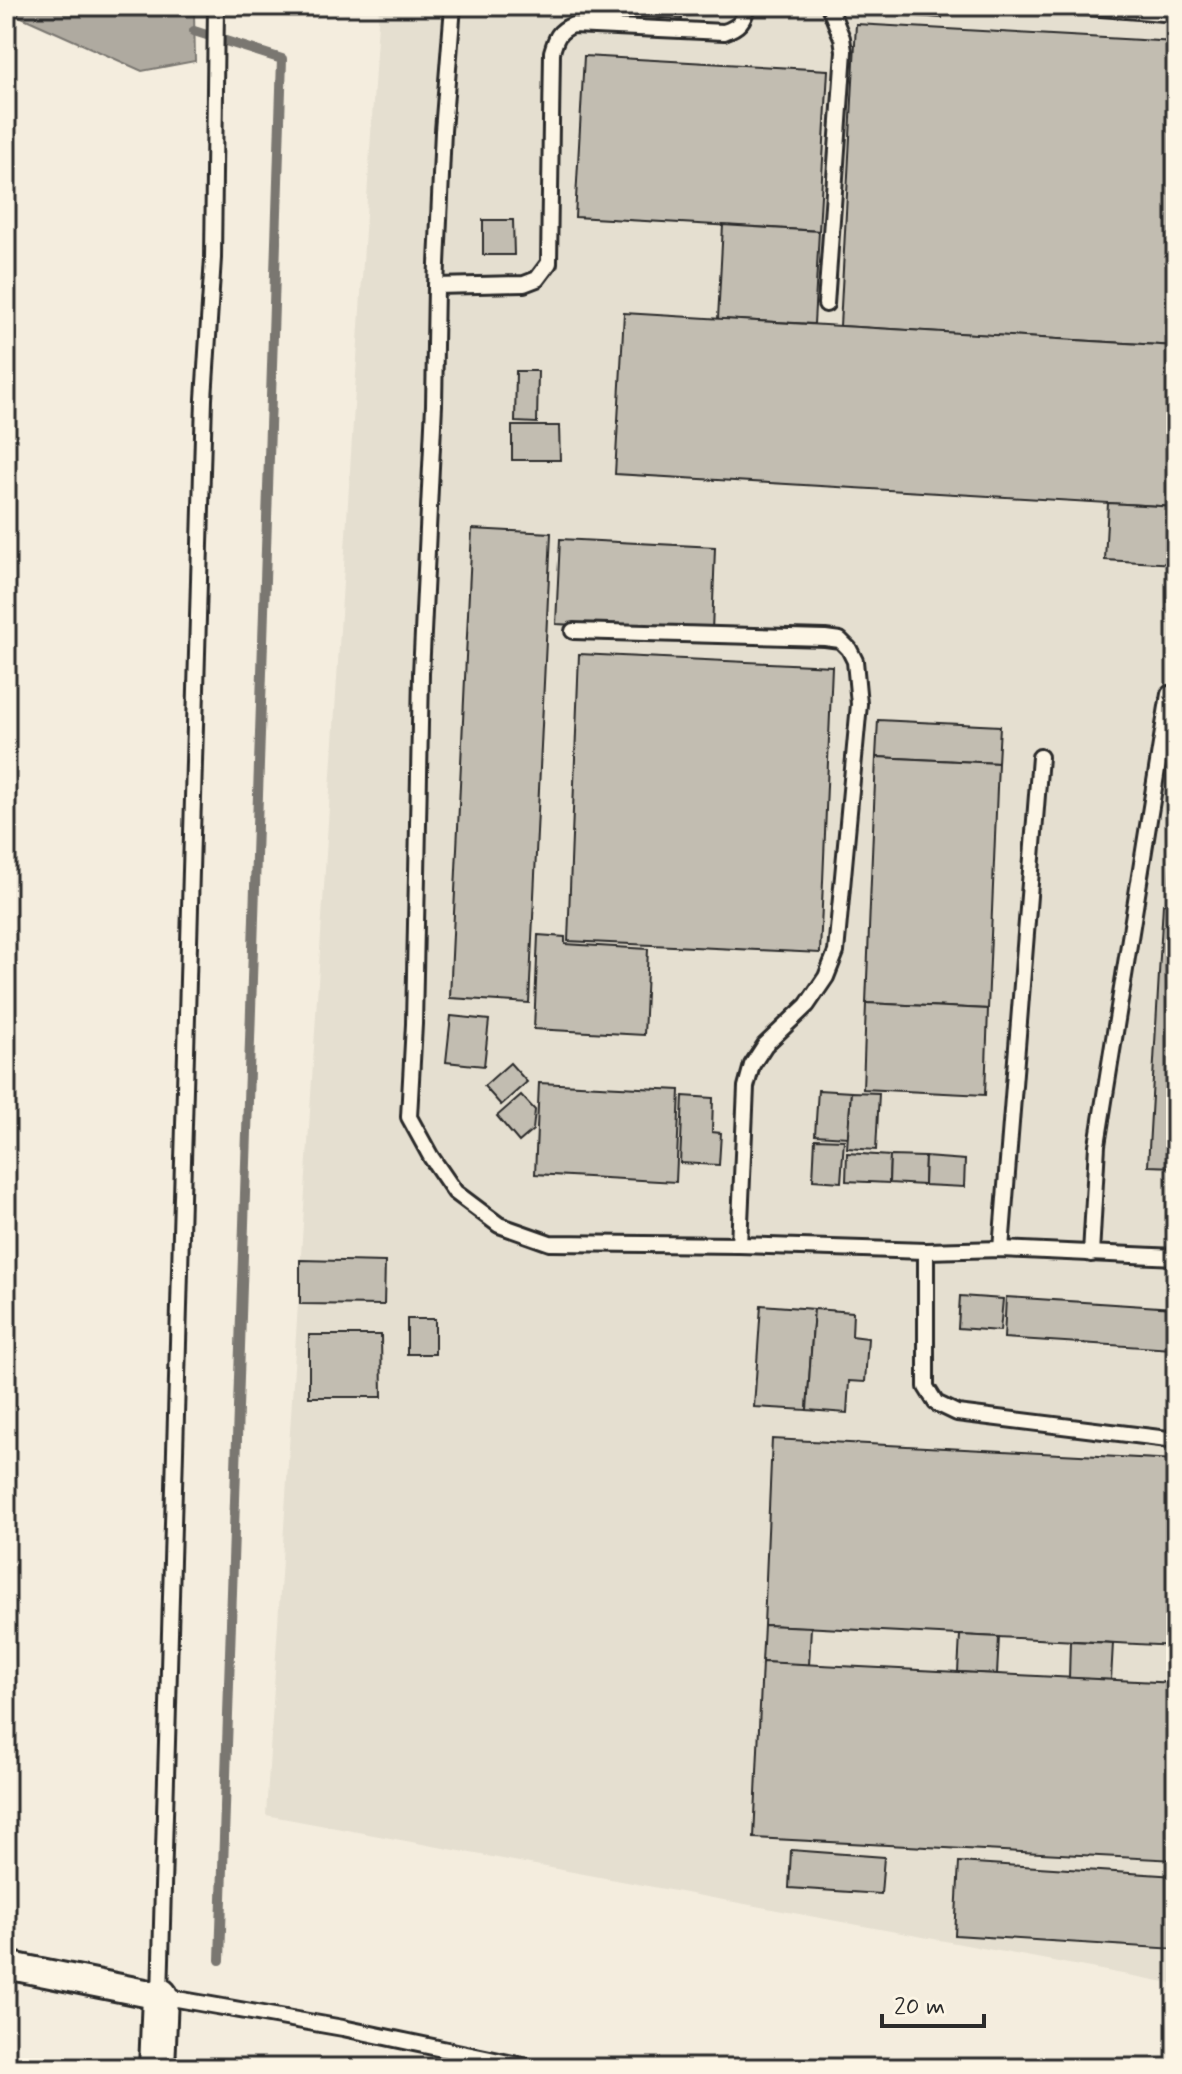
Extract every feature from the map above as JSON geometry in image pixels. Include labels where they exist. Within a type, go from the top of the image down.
[{"type":"street","points":[[6,1965],[160,1996],[157,2068]]},
{"type":"lane","points":[[216,6],[213,258],[204,399],[160,1996],[343,2028],[532,2068]]},
{"type":"lane","points":[[453,6],[443,131],[436,286],[409,1117],[431,1157],[455,1192],[499,1225],[550,1243],[926,1251],[1001,1249],[1176,1257]]},
{"type":"lane","points":[[436,286],[524,284],[537,279],[549,263],[552,52],[563,29],[573,25],[724,32],[736,28],[744,20],[747,6]]},
{"type":"lane","points":[[826,304],[844,51],[829,6]]},
{"type":"lane","points":[[1076,6],[1176,14]]},
{"type":"lane","points":[[573,631],[825,638],[840,640],[855,661],[859,704],[836,952],[826,977],[807,1005],[765,1045],[752,1065],[746,1087],[739,1245]]},
{"type":"lane","points":[[1091,1254],[1097,1145],[1169,694]]},
{"type":"lane","points":[[1001,1249],[1040,757]]},
{"type":"lane","points":[[926,1251],[926,1387],[936,1403],[957,1413],[1176,1440]]},
{"type":"shaded area","points":[[6,6],[188,6],[194,13],[195,61],[142,71],[6,10]]},
{"type":"shaded area","points":[[379,6],[1176,6],[1176,1984],[266,1815]]},
{"type":"building","points":[[577,6],[682,6],[682,19],[576,14]]},
{"type":"building","points":[[836,6],[943,6],[942,18],[835,10]]},
{"type":"building","points":[[856,24],[1176,42],[1176,346],[840,326]]},
{"type":"building","points":[[584,56],[828,70],[819,231],[575,217]]},
{"type":"building","points":[[483,220],[513,220],[514,255],[483,255]]},
{"type":"building","points":[[723,225],[819,231],[814,324],[718,319]]},
{"type":"building","points":[[624,313],[1176,346],[1176,507],[615,474]]},
{"type":"building","points":[[516,371],[538,371],[537,423],[515,422]]},
{"type":"building","points":[[512,426],[559,426],[560,460],[512,460]]},
{"type":"building","points":[[1108,503],[1176,507],[1176,564],[1105,560]]},
{"type":"building","points":[[472,529],[551,533],[529,1003],[450,998]]},
{"type":"building","points":[[560,539],[715,547],[712,632],[556,624]]},
{"type":"building","points":[[579,654],[832,666],[820,953],[568,941]]},
{"type":"building","points":[[878,720],[1000,726],[998,763],[876,757]]},
{"type":"building","points":[[876,757],[998,763],[988,1009],[866,1003]]},
{"type":"building","points":[[1175,792],[1176,900],[1169,900]]},
{"type":"building","points":[[1163,904],[1176,904],[1176,1167],[1148,1166]]},
{"type":"building","points":[[538,935],[565,937],[565,944],[648,949],[644,1035],[534,1029]]},
{"type":"building","points":[[866,1003],[988,1009],[985,1095],[863,1089]]},
{"type":"building","points":[[451,1016],[489,1020],[484,1066],[446,1062]]},
{"type":"building","points":[[510,1063],[527,1082],[501,1105],[484,1086]]},
{"type":"building","points":[[539,1083],[680,1090],[676,1182],[535,1174]]},
{"type":"building","points":[[818,1090],[851,1092],[848,1137],[815,1135]]},
{"type":"building","points":[[851,1092],[879,1093],[876,1150],[847,1148]]},
{"type":"building","points":[[521,1095],[535,1110],[533,1130],[519,1142],[497,1116]]},
{"type":"building","points":[[683,1096],[713,1098],[712,1132],[721,1133],[719,1165],[680,1163]]},
{"type":"building","points":[[815,1139],[844,1140],[841,1182],[813,1180]]},
{"type":"building","points":[[847,1153],[890,1156],[889,1183],[846,1181]]},
{"type":"building","points":[[890,1156],[925,1157],[924,1185],[889,1183]]},
{"type":"building","points":[[925,1157],[965,1160],[964,1187],[924,1185]]},
{"type":"building","points":[[300,1260],[385,1262],[384,1305],[300,1304]]},
{"type":"building","points":[[960,1296],[1003,1299],[1000,1331],[958,1328]]},
{"type":"building","points":[[1006,1297],[1174,1308],[1172,1349],[1004,1338]]},
{"type":"building","points":[[761,1305],[814,1309],[807,1410],[754,1407]]},
{"type":"building","points":[[814,1309],[853,1312],[852,1336],[868,1338],[865,1382],[849,1381],[847,1413],[807,1410]]},
{"type":"building","points":[[407,1319],[435,1319],[435,1354],[407,1354]]},
{"type":"building","points":[[309,1335],[381,1335],[382,1397],[309,1397]]},
{"type":"building","points":[[772,1439],[1176,1460],[1176,1646],[764,1625]]},
{"type":"building","points":[[764,1625],[811,1627],[809,1665],[762,1662]]},
{"type":"building","points":[[960,1635],[999,1637],[997,1674],[958,1672]]},
{"type":"building","points":[[1070,1641],[1113,1643],[1111,1680],[1069,1678]]},
{"type":"building","points":[[762,1662],[1176,1683],[1176,1860],[754,1838]]},
{"type":"building","points":[[791,1850],[884,1857],[881,1894],[789,1888]]},
{"type":"building","points":[[959,1862],[1176,1876],[1176,1949],[955,1935]]},
{"type":"waterway","points":[[194,31],[282,59],[220,1960]]}]
